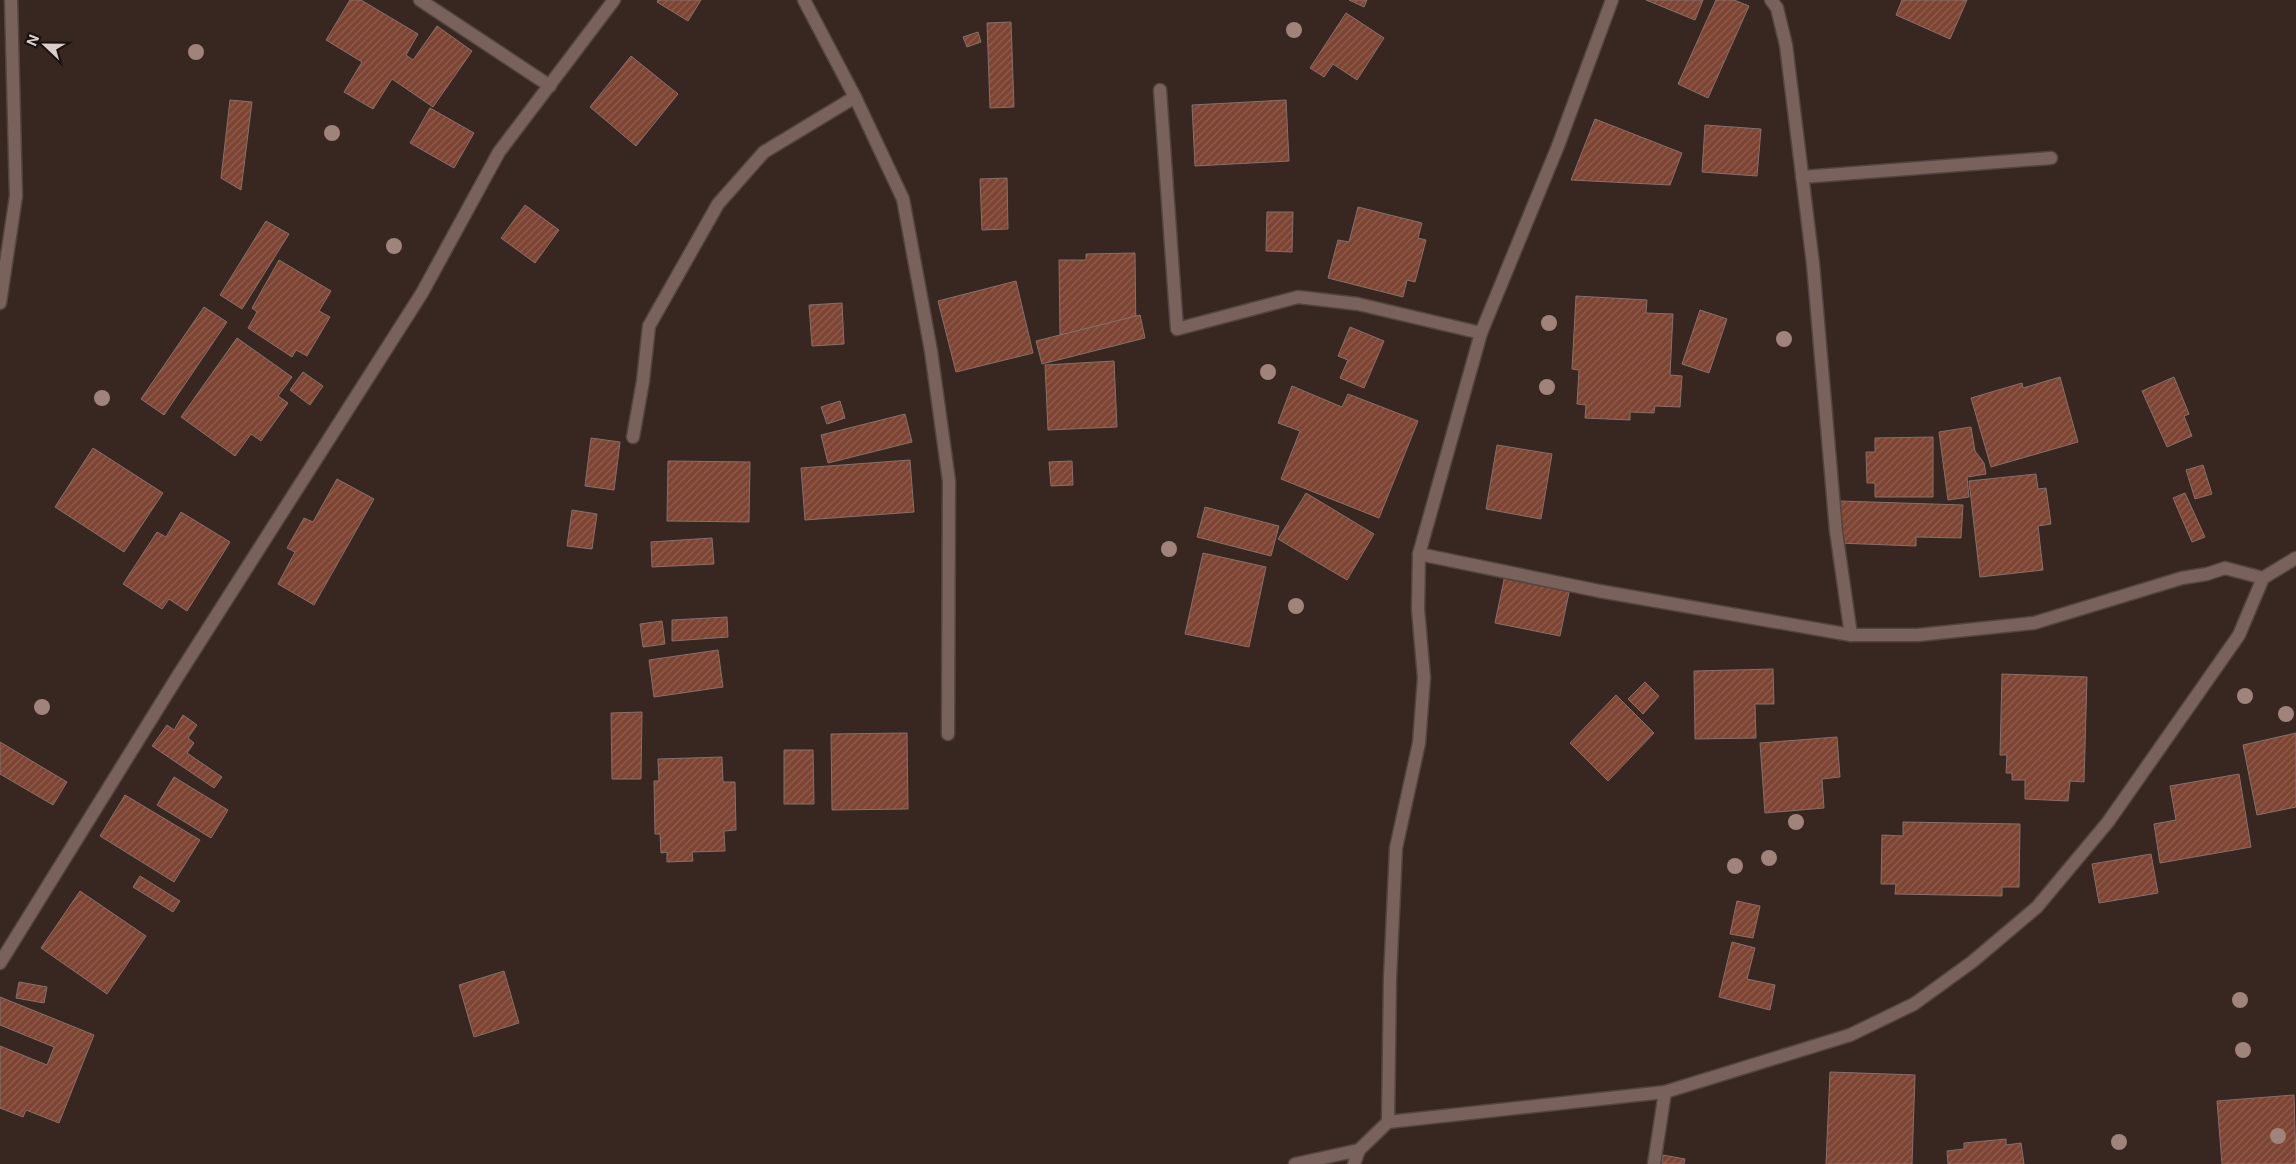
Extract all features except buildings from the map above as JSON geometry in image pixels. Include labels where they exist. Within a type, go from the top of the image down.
[{"type":"street","points":[[0,303],[16,196],[11,0]]},
{"type":"street","points":[[420,0],[550,86]]},
{"type":"street","points":[[0,963],[422,292],[498,152],[614,0]]},
{"type":"street","points":[[804,0],[856,96],[903,199],[933,370],[949,481],[948,734]]},
{"type":"street","points":[[1388,1122],[1390,978],[1396,848],[1419,743],[1424,678],[1418,609],[1419,554],[1481,334],[1558,146],[1612,0]]},
{"type":"street","points":[[1770,0],[1777,8],[1786,45],[1814,264],[1836,531],[1851,635]]},
{"type":"street","points":[[1160,90],[1177,329],[1298,297],[1358,304],[1481,334]]},
{"type":"street","points":[[633,437],[644,381],[649,326],[718,204],[764,152],[856,96]]},
{"type":"street","points":[[1802,177],[2051,158]]},
{"type":"street","points":[[1419,554],[1599,591],[1851,635],[1918,635],[2034,623],[2182,578],[2207,574],[2225,568],[2263,578]]},
{"type":"street","points":[[1354,1164],[1359,1150],[1388,1122],[1665,1092],[1850,1035],[1914,1004],[1972,962],[2037,907],[2108,822],[2188,711],[2239,635],[2263,578],[2296,558]]},
{"type":"street","points":[[1654,1164],[1665,1092]]},
{"type":"street","points":[[1296,1164],[1359,1150]]}]
